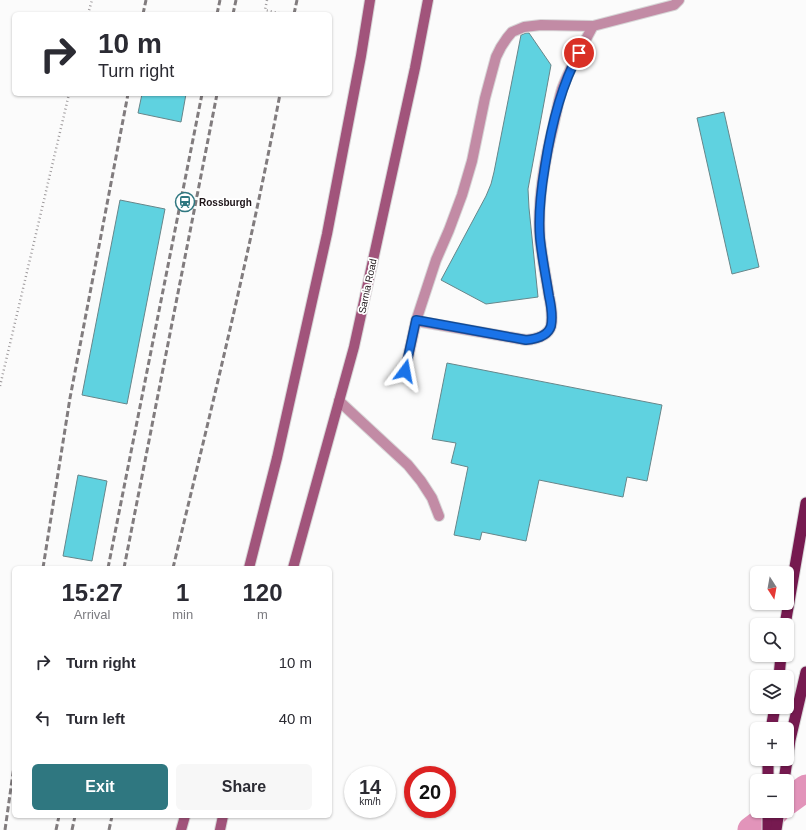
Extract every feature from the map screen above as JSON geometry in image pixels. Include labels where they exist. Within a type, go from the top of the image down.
[{"type":"highway","points":[[786,618],[806,503]]},
{"type":"highway","points":[[785,774],[790,740],[806,672]]},
{"type":"highway","points":[[768,818],[768,830]]},
{"type":"highway","points":[[776,830],[778,818]]},
{"type":"main road","points":[[250,566],[277,458],[327,234],[361,56],[370,0]]},
{"type":"main road","name":"Sarnia Road","points":[[294,566],[354,347],[415,68],[428,0]]},
{"type":"main road","points":[[181,830],[184,818]]},
{"type":"main road","points":[[220,830],[223,818]]},
{"type":"lane","points":[[405,371],[416,320],[436,260],[462,194],[472,161],[485,98],[496,57],[507,38],[512,32],[524,26],[593,26],[674,5],[679,0]]},
{"type":"lane","points":[[416,320],[526,340],[543,336],[550,328],[552,323],[551,311],[540,239],[539,216],[541,191],[548,146],[563,88],[572,66],[593,26]]},
{"type":"lane","points":[[339,401],[408,465],[432,498],[439,516]]},
{"type":"path","points":[[89,12],[92,0]]},
{"type":"path","points":[[267,0],[265,10],[274,12]]},
{"type":"path","points":[[0,386],[69,96]]},
{"type":"building","points":[[529,33],[551,65],[528,189],[538,297],[486,304],[441,280],[491,184],[521,35]]},
{"type":"building","points":[[142,96],[186,96],[181,122],[138,113]]},
{"type":"building","points":[[724,112],[759,267],[732,274],[697,118]]},
{"type":"building","points":[[120,200],[165,209],[127,404],[82,395]]},
{"type":"building","points":[[447,363],[662,405],[647,481],[627,477],[623,497],[539,480],[526,541],[482,532],[480,540],[454,535],[468,467],[451,463],[456,443],[432,439]]},
{"type":"building","points":[[78,475],[107,481],[92,561],[63,556]]},
{"type":"waterway","points":[[794,797],[806,788]]},
{"type":"waterway","points":[[751,830],[767,818]]},
{"type":"railway","points":[[143,12],[146,0]]},
{"type":"railway","points":[[217,12],[220,0]]},
{"type":"railway","points":[[233,12],[236,0]]},
{"type":"railway","points":[[294,12],[297,0]]},
{"type":"railway","points":[[43,566],[70,398],[128,96]]},
{"type":"railway","points":[[108,566],[202,96]]},
{"type":"railway","points":[[124,566],[217,96]]},
{"type":"railway","points":[[173,566],[243,272],[280,96]]},
{"type":"railway","points":[[5,830],[12,780]]},
{"type":"railway","points":[[56,830],[59,818]]},
{"type":"railway","points":[[72,830],[75,818]]},
{"type":"railway","points":[[109,830],[112,818]]},
{"type":"place","name":"Rossburgh","points":[[185,202]]},
{"type":"route","points":[[405,371],[416,320],[526,340],[543,336],[550,328],[552,323],[551,311],[540,239],[539,216],[541,191],[548,146],[558,103],[567,77],[579,53]]}]
